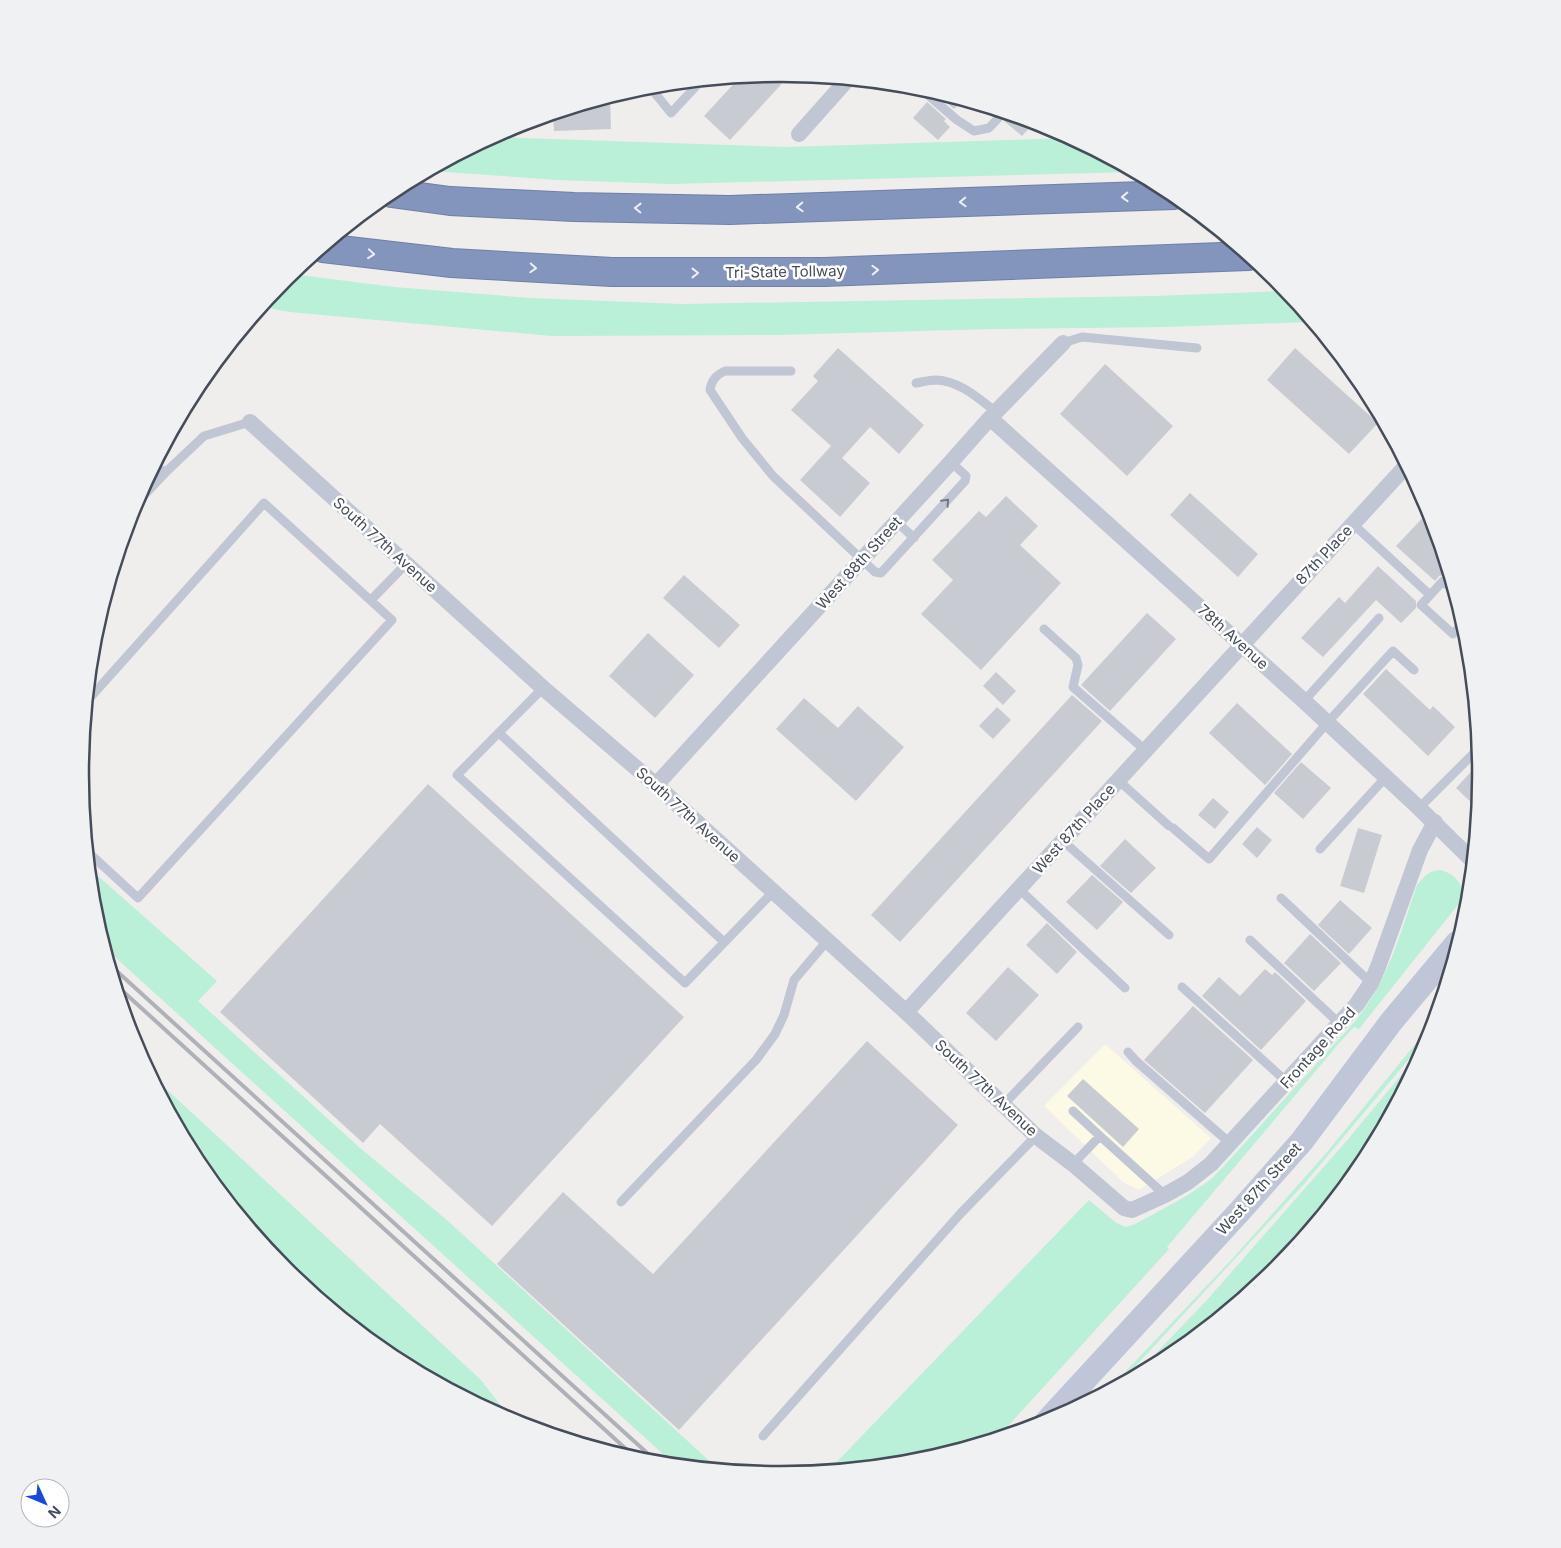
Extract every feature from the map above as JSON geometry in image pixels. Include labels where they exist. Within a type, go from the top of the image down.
[{"type":"highway","points":[[404,194],[450,201],[730,210],[1159,195]]},
{"type":"highway","name":"Tri-State Tollway","points":[[331,249],[452,263],[612,272],[824,272],[1239,256]]},
{"type":"main road","name":"West 87th Street","points":[[1061,1406],[1302,1141],[1391,1022],[1448,954]]},
{"type":"street","points":[[798,134],[842,85]]},
{"type":"street","name":"West 88th Street","points":[[656,785],[993,415],[1063,343]]},
{"type":"street","name":"78th Avenue","points":[[993,415],[1435,822],[1467,855]]},
{"type":"street","name":"South 77th Avenue","points":[[250,422],[828,941],[906,1012],[1036,1136],[1073,1164],[1124,1208]]},
{"type":"street","name":"87th Place","points":[[1241,645],[1402,470]]},
{"type":"street","name":"West 87th Place","points":[[906,1012],[1241,645]]},
{"type":"street","name":"Frontage Road","points":[[1124,1208],[1132,1210],[1165,1195],[1188,1182],[1211,1164],[1357,1004],[1371,983],[1420,850],[1435,822]]},
{"type":"lane","points":[[656,94],[671,113],[695,88]]},
{"type":"lane","points":[[936,101],[957,120],[974,130],[989,128],[999,118]]},
{"type":"lane","points":[[1063,343],[1082,337],[1197,348]]},
{"type":"lane","points":[[791,371],[725,371],[714,378],[710,384],[710,390],[759,461],[875,572],[881,573],[965,481],[966,476],[952,462]]},
{"type":"lane","points":[[916,383],[936,380],[965,388],[993,415]]},
{"type":"lane","points":[[151,488],[204,436],[250,422]]},
{"type":"lane","points":[[159,471],[168,470]]},
{"type":"lane","points":[[94,693],[264,503],[392,620],[138,898],[94,858]]},
{"type":"lane","points":[[896,522],[914,538]]},
{"type":"lane","points":[[1352,524],[1430,595]]},
{"type":"lane","points":[[371,600],[406,564]]},
{"type":"lane","points":[[1444,581],[1421,604],[1453,634],[1457,630]]},
{"type":"lane","points":[[1304,701],[1379,618]]},
{"type":"lane","points":[[1044,628],[1076,658],[1078,665],[1073,687],[1145,750]]},
{"type":"lane","points":[[1118,780],[1209,859],[1327,723],[1393,651],[1414,670]]},
{"type":"lane","points":[[544,688],[457,775],[685,983],[773,892]]},
{"type":"lane","points":[[499,733],[724,942]]},
{"type":"lane","points":[[1419,808],[1472,755]]},
{"type":"lane","points":[[1320,849],[1386,777]]},
{"type":"lane","points":[[1063,841],[1169,935]]},
{"type":"lane","points":[[1019,889],[1125,988]]},
{"type":"lane","points":[[1280,898],[1371,983]]},
{"type":"lane","points":[[1250,940],[1340,1024]]},
{"type":"lane","points":[[621,1202],[756,1060],[776,1034],[784,1015],[794,980],[828,941]]},
{"type":"lane","points":[[1182,987],[1287,1082]]},
{"type":"lane","points":[[1003,1105],[1078,1027]]},
{"type":"lane","points":[[1128,1052],[1230,1144]]},
{"type":"lane","points":[[1072,1110],[1165,1195]]},
{"type":"lane","points":[[763,1436],[961,1213],[1036,1136]]},
{"type":"lane","points":[[1073,1164],[1100,1136]]},
{"type":"shaded area","points":[[1105,1044],[1211,1138],[1194,1156],[1139,1190],[1123,1182],[1044,1106]]},
{"type":"green space","points":[[510,138],[787,147],[1053,139],[1121,172],[671,184],[558,180],[441,172]]},
{"type":"green space","points":[[302,275],[394,287],[531,298],[681,304],[1154,296],[1275,291],[1304,322],[778,335],[552,336],[290,312],[270,308]]},
{"type":"green space","points":[[1441,870],[1453,876],[1460,884],[1462,890],[1457,906],[1359,1029],[1354,1027],[1341,1041],[1167,1247],[1169,1249],[1007,1428],[959,1442],[915,1452],[871,1460],[836,1463],[1089,1200],[1115,1222],[1125,1227],[1154,1214],[1210,1180],[1356,1020],[1377,989],[1385,972],[1417,885],[1430,873]]},
{"type":"green space","points":[[97,875],[217,981],[198,1001],[360,1148],[448,1221],[710,1462],[664,1455],[114,956],[102,909]]},
{"type":"green space","points":[[1419,1040],[1412,1056],[1304,1184],[1134,1368],[1122,1375],[1234,1257],[1328,1151]]},
{"type":"green space","points":[[1405,1070],[1379,1120],[1355,1158],[1329,1195],[1300,1230],[1236,1294],[1201,1323],[1153,1357],[1207,1300],[1349,1138]]},
{"type":"green space","points":[[164,1087],[480,1379],[501,1406],[435,1373],[396,1349],[325,1294],[261,1230],[232,1195],[182,1120]]},
{"type":"building","points":[[783,82],[730,140],[704,116],[733,84]]},
{"type":"building","points":[[927,102],[946,119],[944,121],[950,127],[938,140],[913,118]]},
{"type":"building","points":[[947,103],[957,106],[954,109]]},
{"type":"building","points":[[610,104],[611,129],[554,131],[553,121]]},
{"type":"building","points":[[1005,120],[1029,129],[1022,136],[1004,121]]},
{"type":"building","points":[[838,348],[924,425],[899,454],[870,427],[842,458],[870,483],[840,517],[800,480],[831,446],[791,410],[818,381],[813,376]]},
{"type":"building","points":[[1295,348],[1373,418],[1377,424],[1349,454],[1267,380]]},
{"type":"building","points":[[1105,364],[1173,426],[1127,476],[1060,414]]},
{"type":"building","points":[[1190,493],[1258,554],[1238,577],[1170,515]]},
{"type":"building","points":[[1006,496],[1038,526],[1020,545],[1061,583],[981,670],[921,614],[953,580],[932,560],[979,511],[986,517]]},
{"type":"building","points":[[1422,518],[1442,575],[1435,581],[1396,546]]},
{"type":"building","points":[[1378,566],[1416,601],[1416,608],[1401,623],[1376,600],[1323,657],[1301,638],[1339,597],[1345,603]]},
{"type":"building","points":[[684,575],[740,625],[719,648],[663,598]]},
{"type":"building","points":[[1147,613],[1176,639],[1110,711],[1081,685]]},
{"type":"building","points":[[648,633],[694,675],[655,718],[609,676]]},
{"type":"building","points":[[1386,669],[1430,710],[1433,706],[1455,727],[1428,756],[1363,694]]},
{"type":"building","points":[[996,672],[1016,691],[1003,705],[983,686]]},
{"type":"building","points":[[1072,695],[1102,721],[900,942],[871,915]]},
{"type":"building","points":[[804,698],[838,728],[858,706],[904,747],[856,801],[776,729]]},
{"type":"building","points":[[1237,703],[1292,754],[1265,785],[1209,733]]},
{"type":"building","points":[[997,707],[1011,720],[993,739],[979,726]]},
{"type":"building","points":[[1301,762],[1331,788],[1303,819],[1274,793]]},
{"type":"building","points":[[1472,771],[1471,803],[1456,788]]},
{"type":"building","points":[[428,784],[684,1017],[492,1226],[380,1124],[363,1143],[220,1012]]},
{"type":"building","points":[[1213,798],[1229,812],[1215,829],[1198,815]]},
{"type":"building","points":[[1257,827],[1272,840],[1257,858],[1242,844]]},
{"type":"building","points":[[1358,828],[1382,835],[1364,893],[1340,886]]},
{"type":"building","points":[[1125,839],[1156,868],[1131,893],[1100,866]]},
{"type":"building","points":[[1092,875],[1123,902],[1097,930],[1066,902]]},
{"type":"building","points":[[1340,900],[1372,928],[1349,954],[1318,925]]},
{"type":"building","points":[[1047,923],[1077,952],[1057,974],[1026,945]]},
{"type":"building","points":[[1310,934],[1341,963],[1314,991],[1284,963]]},
{"type":"building","points":[[1008,967],[1039,995],[996,1041],[966,1013]]},
{"type":"building","points":[[1265,969],[1272,975],[1275,972],[1306,1001],[1261,1050],[1202,996],[1219,977],[1240,996]]},
{"type":"building","points":[[1193,1006],[1253,1060],[1205,1113],[1144,1060]]},
{"type":"building","points":[[867,1041],[958,1125],[679,1430],[497,1264],[563,1192],[653,1274]]},
{"type":"building","points":[[1083,1079],[1139,1129],[1123,1147],[1067,1096]]},
{"type":"railway","points":[[119,973],[646,1452]]},
{"type":"railway","points":[[125,993],[624,1447]]}]
